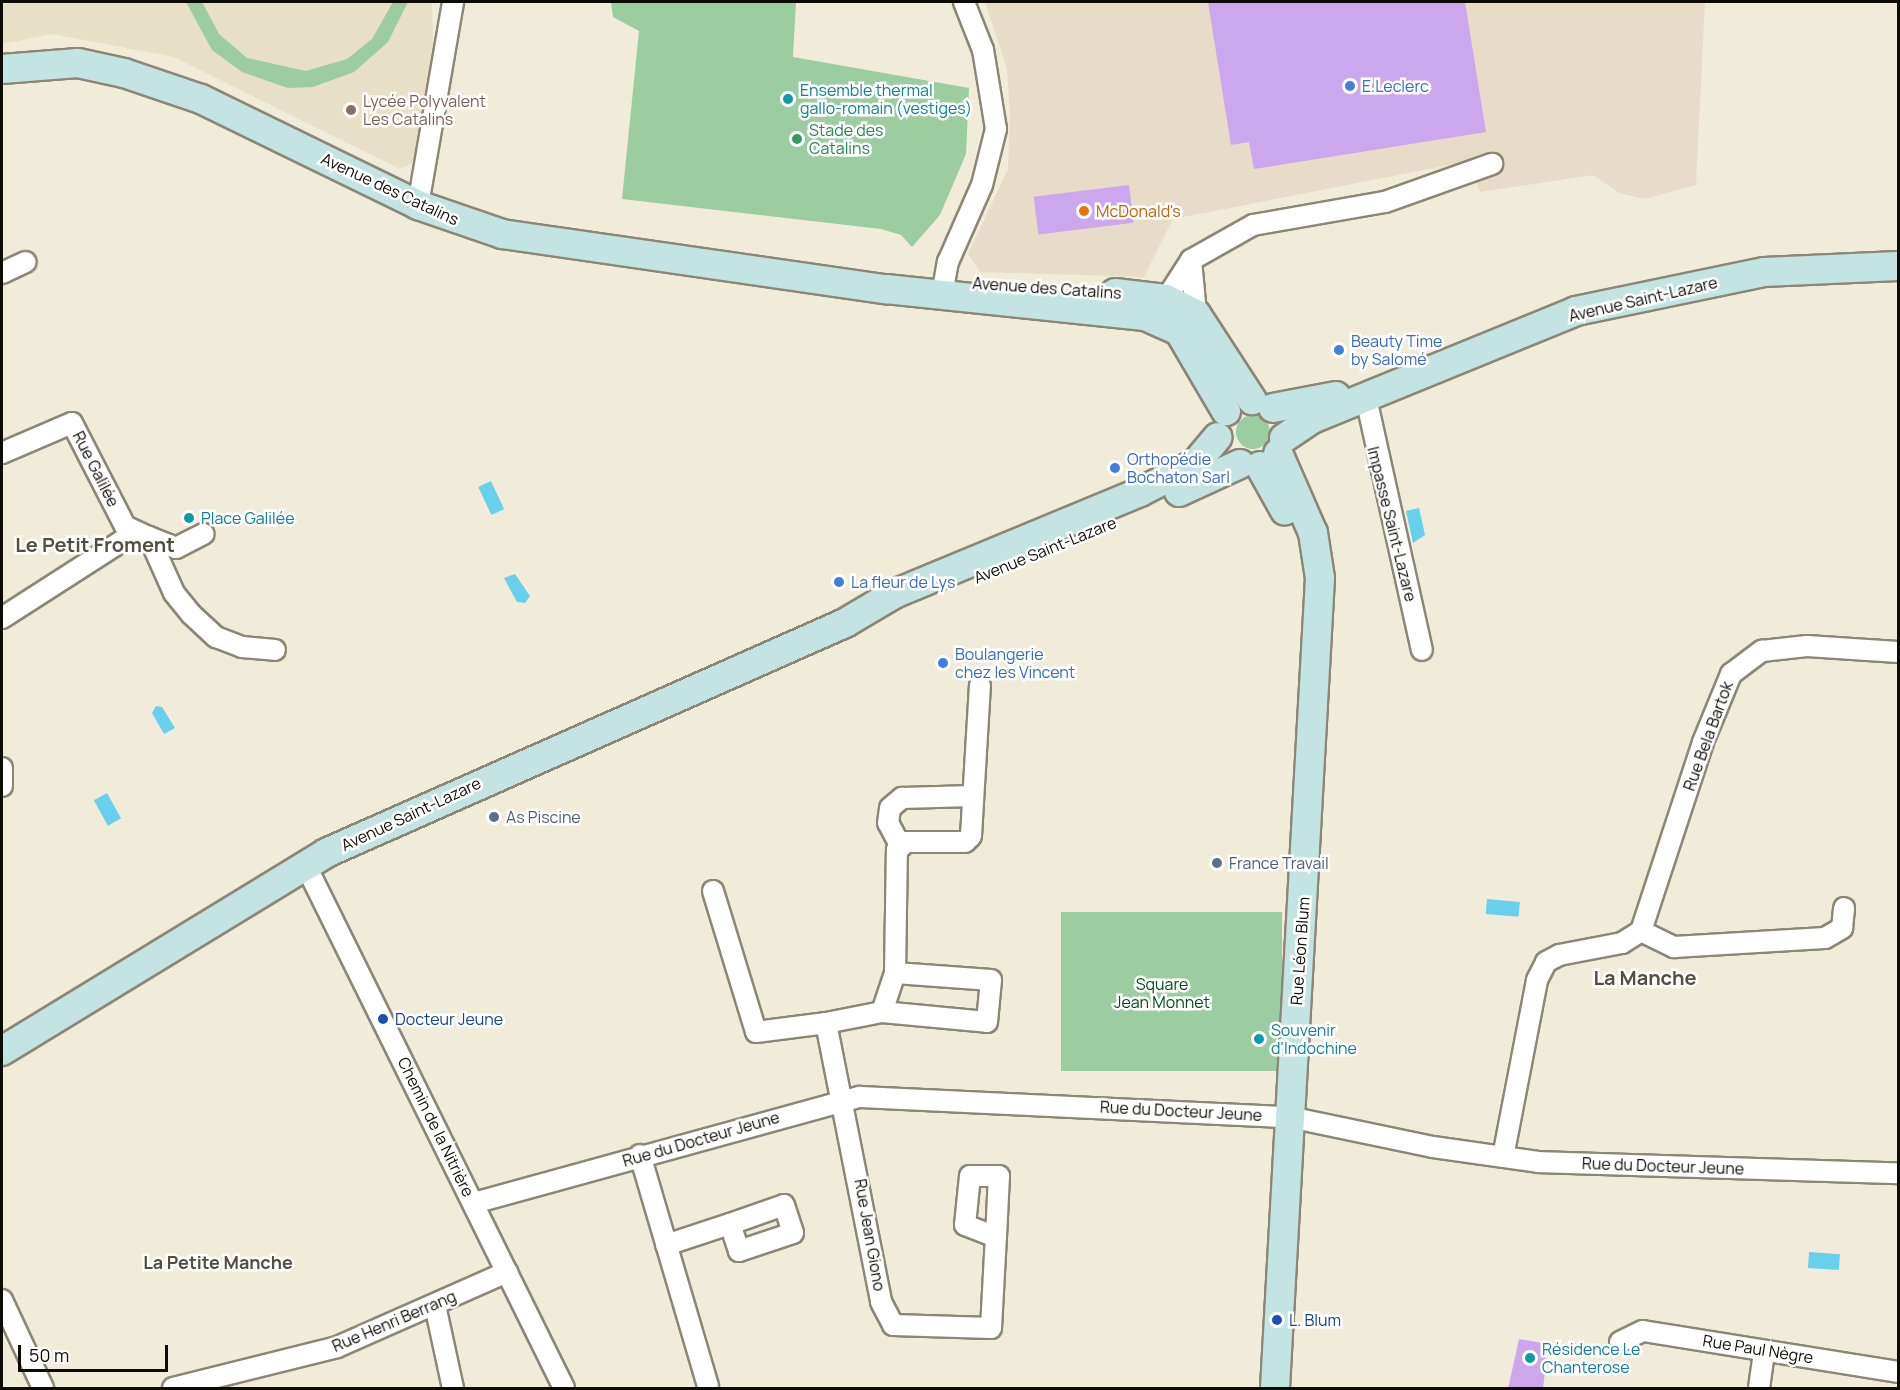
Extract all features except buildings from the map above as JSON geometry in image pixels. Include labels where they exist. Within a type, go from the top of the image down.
[{"type":"main road","name":"Avenue des Catalins","points":[[2,69],[78,63],[135,77],[201,99],[418,205],[502,234],[793,274],[943,287],[1166,299]]},
{"type":"main road","name":"Avenue Saint-Lazare","points":[[845,623],[901,609],[1265,455],[1312,419],[1576,311],[1764,272],[1899,266]]},
{"type":"main road","name":"Avenue des Catalins","points":[[943,287],[1187,322]]},
{"type":"main road","points":[[1166,299],[1187,322],[1242,414],[1265,455],[1228,457],[1242,414]]},
{"type":"main road","name":"Avenue Saint-Lazare","points":[[2,1051],[306,866],[384,825],[845,623],[894,594],[1149,487],[1195,464],[1242,414],[1322,397],[1366,398]]},
{"type":"main road","name":"Rue Léon Blum","points":[[1265,455],[1284,508],[1318,620],[1289,1117],[1269,1387]]},
{"type":"street","points":[[418,205],[453,2]]},
{"type":"street","points":[[943,287],[982,185],[996,129],[983,50],[964,2]]},
{"type":"street","points":[[1166,299],[1191,260],[1266,220],[1385,202],[1492,164]]},
{"type":"street","points":[[1187,322],[1191,260]]},
{"type":"street","points":[[2,273],[26,262]]},
{"type":"street","name":"Impasse Saint-Lazare","points":[[1366,398],[1422,650]]},
{"type":"street","name":"Rue Galilée","points":[[2,453],[72,423],[125,526],[149,537]]},
{"type":"street","points":[[2,618],[122,541],[149,537],[176,548],[204,534]]},
{"type":"street","points":[[149,537],[174,593],[216,637],[242,647],[275,650]]},
{"type":"street","name":"Rue Bela Bartok","points":[[1641,931],[1703,742],[1731,674],[1762,651],[1807,646],[1899,652]]},
{"type":"street","points":[[901,847],[906,842],[965,842],[973,796],[980,685]]},
{"type":"street","points":[[2,768],[2,786]]},
{"type":"street","points":[[882,1012],[896,973],[901,847],[888,823],[890,808],[902,798],[973,796]]},
{"type":"street","name":"Chemin de la Nitrière","points":[[306,866],[564,1389]]},
{"type":"street","points":[[713,891],[756,1032],[826,1023],[882,1012],[987,1022],[991,980],[896,973]]},
{"type":"street","points":[[1503,1157],[1533,998],[1546,962],[1622,943],[1641,931],[1674,947],[1825,938],[1842,928],[1844,908]]},
{"type":"street","points":[[826,1023],[845,1099]]},
{"type":"street","name":"Rue du Docteur Jeune","points":[[474,1203],[845,1099],[1289,1117],[1503,1157],[1899,1173]]},
{"type":"street","name":"Rue Jean Giono","points":[[845,1099],[881,1302],[893,1325],[991,1328],[996,1237]]},
{"type":"street","points":[[640,1155],[708,1386]]},
{"type":"street","points":[[666,1245],[730,1224]]},
{"type":"street","name":"Rue Henri Berrang","points":[[173,1389],[337,1347],[507,1272]]},
{"type":"street","points":[[2,1300],[43,1389]]},
{"type":"street","points":[[435,1305],[453,1389]]},
{"type":"street","name":"Rue Paul Nègre","points":[[1620,1342],[1643,1331],[1899,1372]]},
{"type":"street","points":[[1759,1389],[1764,1351]]},
{"type":"shaded area","name":"Lycée Polyvalent Les Catalins","points":[[2,2],[432,2],[433,45],[415,162],[400,169],[174,57],[52,34],[2,44]]},
{"type":"shaded area","points":[[985,2],[1705,2],[1696,185],[1645,199],[1619,193],[1593,175],[1480,192],[1470,161],[1173,219],[1144,277],[980,272],[968,254],[1008,169],[1010,113],[1007,69]]},
{"type":"green space","points":[[186,2],[202,2],[219,34],[247,58],[306,71],[347,59],[372,39],[393,2],[408,2],[388,42],[354,72],[313,87],[288,88],[242,72],[212,50]]},
{"type":"green space","name":"Stade des Catalins","points":[[611,2],[796,2],[793,57],[969,88],[966,154],[940,215],[912,247],[901,235],[881,229],[622,199],[639,31],[613,17]]},
{"type":"green space","points":[[1253,415],[1265,420],[1270,432],[1265,444],[1253,449],[1241,444],[1236,432],[1241,420]]},
{"type":"green space","name":"Square Jean Monnet","points":[[1061,912],[1282,912],[1282,1071],[1061,1071]]},
{"type":"water","points":[[491,481],[504,509],[491,515],[478,487]]},
{"type":"water","points":[[1419,508],[1425,535],[1413,543],[1406,511]]},
{"type":"water","points":[[515,574],[530,596],[525,603],[517,602],[504,578]]},
{"type":"water","points":[[156,706],[162,707],[175,728],[164,734],[152,713]]},
{"type":"water","points":[[107,793],[121,818],[108,826],[94,800]]},
{"type":"water","points":[[1487,899],[1520,902],[1519,917],[1486,914]]},
{"type":"water","points":[[1809,1252],[1840,1254],[1839,1270],[1808,1268]]},
{"type":"place","name":"E.Leclerc","points":[[1350,86]]},
{"type":"place","name":"Ensemble thermal gallo-romain (vestiges)","points":[[788,99]]},
{"type":"place","name":"Lycée Polyvalent Les Catalins","points":[[351,110]]},
{"type":"place","name":"Stade des Catalins","points":[[797,139]]},
{"type":"place","name":"McDonald's","points":[[1084,211]]},
{"type":"place","name":"Beauty Time by Salomé","points":[[1339,350]]},
{"type":"place","name":"Orthopédie Bochaton Sarl","points":[[1115,468]]},
{"type":"place","name":"Place Galilée","points":[[189,518]]},
{"type":"place","name":"La fleur de Lys","points":[[839,582]]},
{"type":"place","name":"Boulangerie chez les Vincent","points":[[943,663]]},
{"type":"place","name":"As Piscine","points":[[494,817]]},
{"type":"place","name":"France Travail","points":[[1217,863]]},
{"type":"place","name":"Docteur Jeune","points":[[383,1019]]},
{"type":"place","name":"Souvenir d'Indochine","points":[[1259,1039]]},
{"type":"place","name":"L. Blum","points":[[1277,1320]]},
{"type":"place","name":"Résidence Le Chanterose","points":[[1530,1358]]},
{"type":"district","name":"Le Petit Froment","points":[[95,544]]},
{"type":"district","name":"La Manche","points":[[1645,977]]},
{"type":"district","name":"La Petite Manche","points":[[218,1262]]}]
